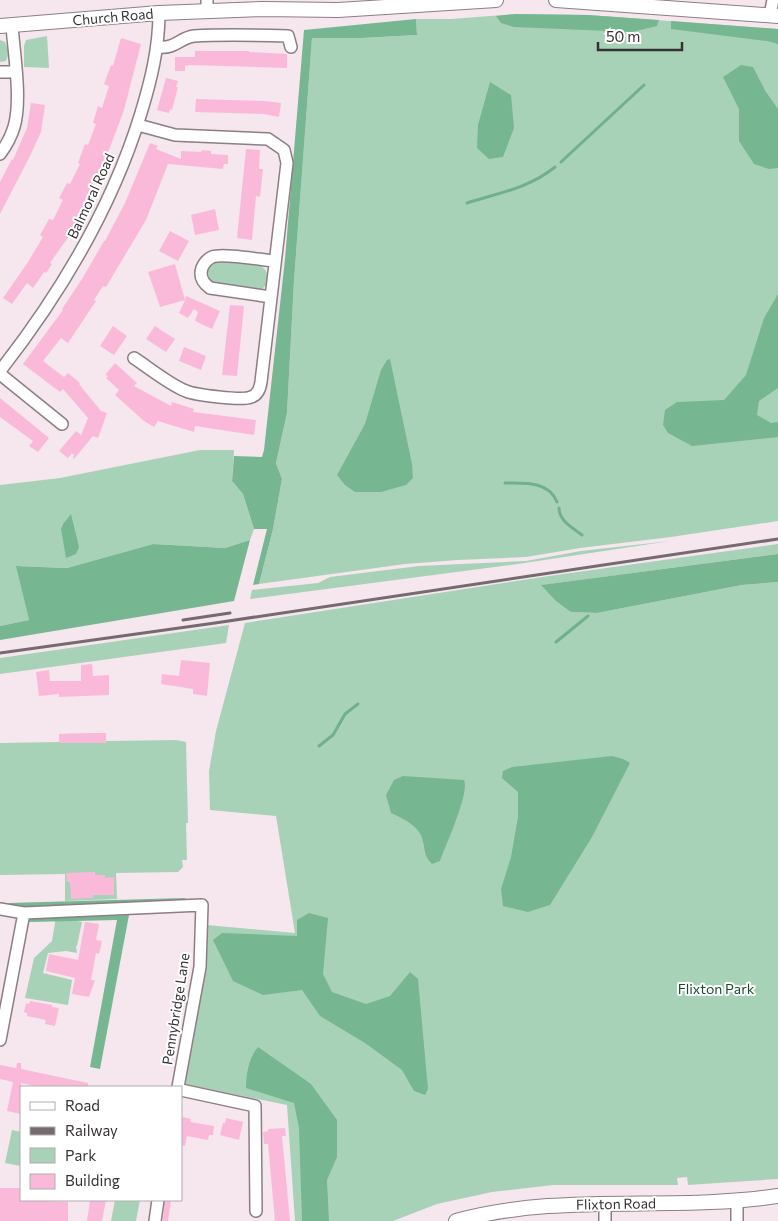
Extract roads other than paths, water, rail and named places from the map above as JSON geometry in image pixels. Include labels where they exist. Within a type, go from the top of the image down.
[{"type":"main road","name":"Church Road","points":[[6,26],[159,13],[207,5],[338,10],[496,0]]},
{"type":"main road","points":[[556,0],[774,15]]},
{"type":"main road","name":"Flixton Road","points":[[456,1221],[498,1216],[552,1206],[737,1200],[778,1196]]},
{"type":"street","points":[[773,0],[774,15]]},
{"type":"street","name":"Balmoral Road","points":[[0,372],[60,288],[81,252],[110,194],[138,125],[158,47],[159,13]]},
{"type":"street","points":[[0,154],[8,142],[14,126],[17,107],[16,72],[6,26]]},
{"type":"street","points":[[158,47],[174,46],[191,37],[265,35],[288,36],[291,48]]},
{"type":"street","points":[[0,72],[16,72]]},
{"type":"street","points":[[134,358],[186,391],[241,399],[251,398],[258,392],[261,382],[287,163],[284,150],[268,139],[175,135],[138,125]]},
{"type":"street","points":[[271,297],[216,291],[205,284],[201,273],[203,265],[207,260],[219,256],[275,261]]},
{"type":"street","points":[[0,372],[62,424]]},
{"type":"street","name":"Pennybridge Lane","points":[[24,913],[202,904],[200,967],[178,1086]]},
{"type":"street","points":[[0,910],[24,913],[0,1040]]},
{"type":"street","points":[[182,1090],[255,1106],[256,1211]]},
{"type":"street","points":[[737,1200],[737,1221]]},
{"type":"street","points":[[154,1221],[158,1201]]},
{"type":"street","points":[[605,1205],[605,1221]]},
{"type":"waterway","points":[[561,162],[644,85]]},
{"type":"waterway","points":[[467,203],[524,185],[555,167]]},
{"type":"waterway","points":[[505,483],[528,483],[542,487],[548,490],[557,502]]},
{"type":"waterway","points":[[559,508],[561,517],[582,535]]},
{"type":"waterway","points":[[556,642],[588,616]]},
{"type":"waterway","points":[[319,746],[333,735],[345,714],[358,704]]},
{"type":"railway","points":[[0,653],[778,539]]},
{"type":"railway","points":[[183,620],[230,613]]},
{"type":"park label","name":"Flixton Park","points":[[716,989]]}]
